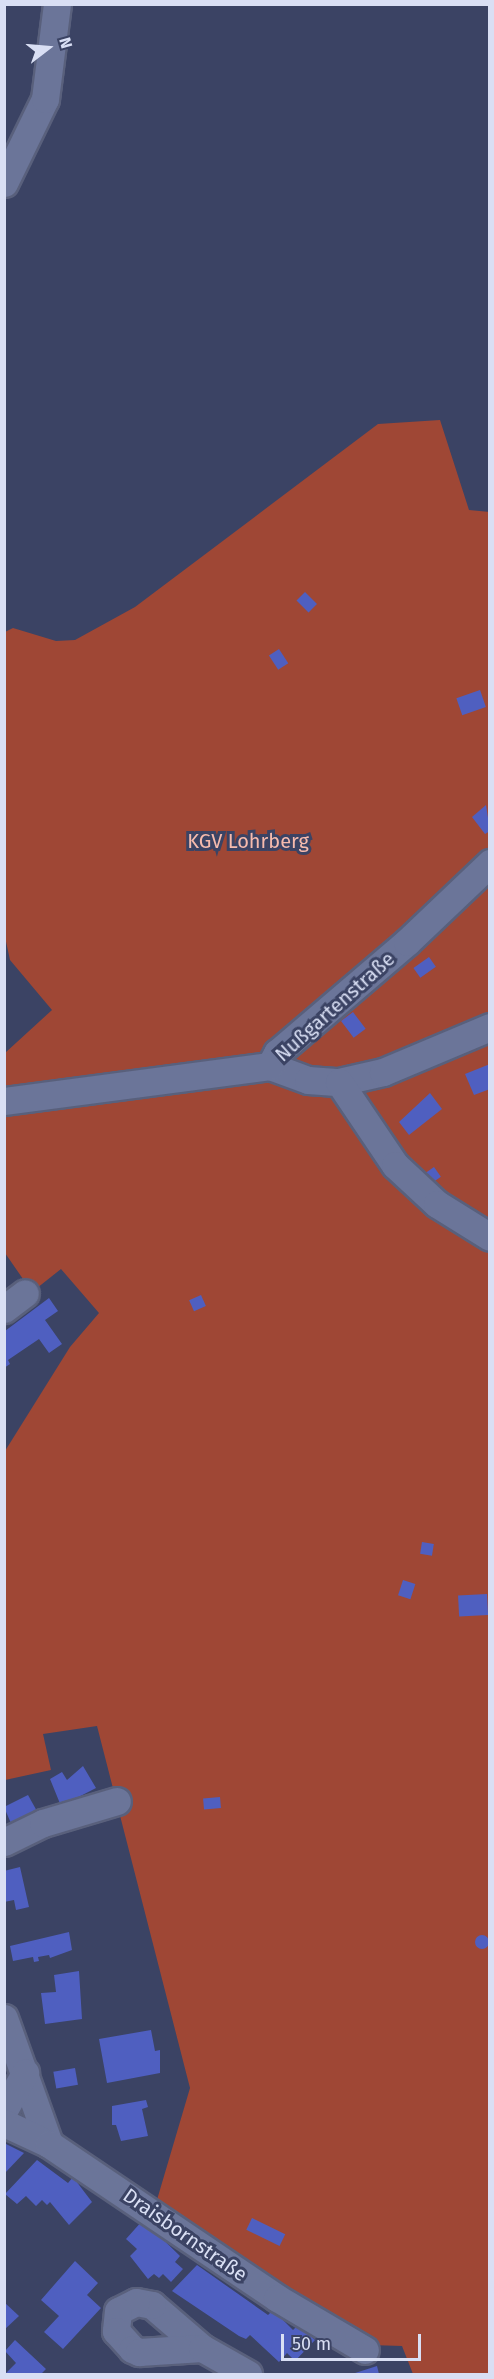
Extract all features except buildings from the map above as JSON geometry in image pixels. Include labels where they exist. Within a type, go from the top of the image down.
[{"type":"street","points":[[4,183],[45,99],[57,4]]},
{"type":"street","name":"Nußgartenstraße","points":[[4,1101],[270,1066],[277,1053],[407,942],[489,863]]},
{"type":"street","points":[[270,1066],[308,1080],[339,1082],[383,1072],[489,1027]]},
{"type":"street","points":[[339,1082],[395,1165],[437,1204],[489,1237]]},
{"type":"street","points":[[4,1842],[43,1823],[117,1801]]},
{"type":"street","points":[[4,2018],[49,2144]]},
{"type":"street","points":[[4,2110],[25,2073]]},
{"type":"street","name":"Draisbornstraße","points":[[4,2122],[49,2144],[277,2298],[365,2350]]},
{"type":"street","points":[[202,2348],[248,2374]]},
{"type":"green space","name":"KGV Lohrberg","points":[[440,420],[469,510],[490,512],[489,2374],[413,2374],[402,2346],[370,2345],[154,2210],[190,2088],[97,1726],[43,1734],[51,1770],[5,1780],[5,1451],[70,1347],[99,1313],[61,1269],[32,1292],[5,1253],[5,1053],[52,1010],[10,960],[5,937],[5,632],[13,628],[56,641],[75,640],[135,607],[378,424]]}]
